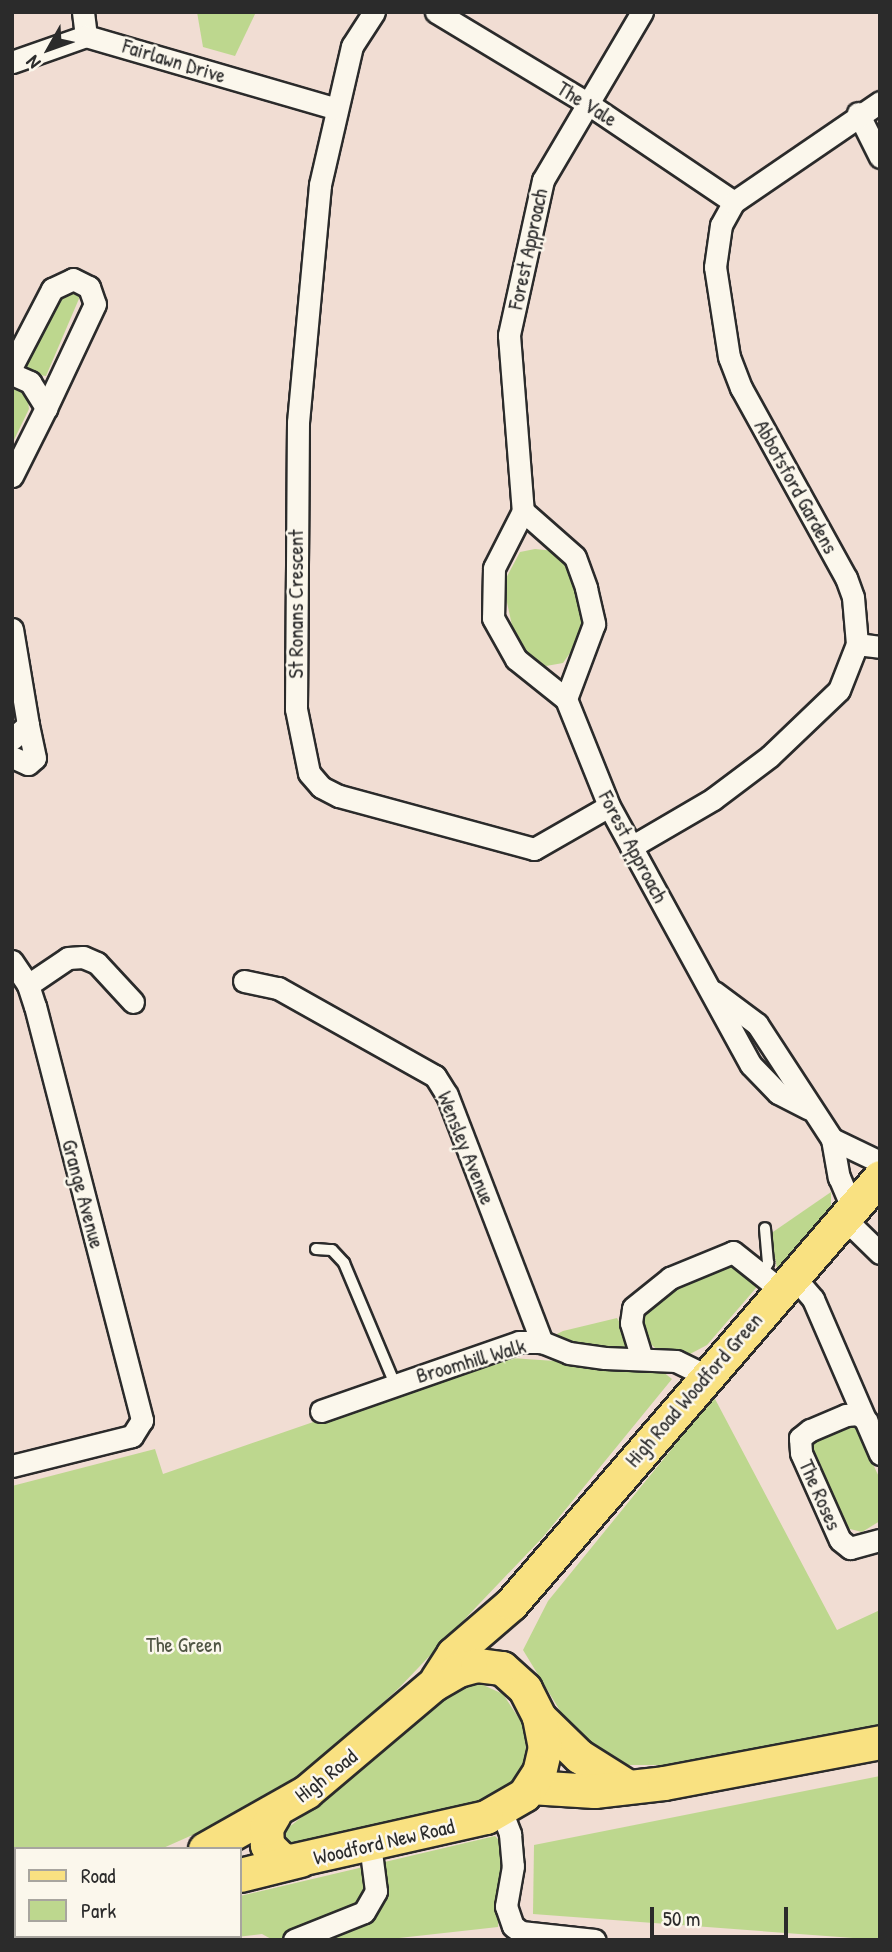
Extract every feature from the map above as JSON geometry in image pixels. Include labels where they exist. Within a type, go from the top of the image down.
[{"type":"main road","name":"High Road Woodford Green","points":[[434,1684],[453,1654],[511,1604],[705,1375],[779,1281],[849,1214],[880,1177]]},
{"type":"main road","points":[[511,1604],[505,1652],[514,1675],[539,1717],[579,1756],[625,1785]]},
{"type":"main road","points":[[434,1684],[477,1665],[502,1668],[514,1675]]},
{"type":"main road","name":"High Road","points":[[209,1847],[274,1814],[340,1766],[434,1684]]},
{"type":"main road","points":[[539,1717],[543,1760],[530,1787],[580,1791],[664,1783],[880,1742]]},
{"type":"main road","name":"Woodford New Road","points":[[274,1814],[266,1828],[267,1845],[281,1859],[300,1860],[469,1822],[501,1810],[530,1787]]},
{"type":"main road","points":[[242,1874],[300,1860]]},
{"type":"street","points":[[12,62],[86,36],[83,12]]},
{"type":"street","name":"St Ronans Crescent","points":[[374,12],[352,46],[320,185],[298,422],[296,709],[309,773],[321,787],[339,796],[534,849],[609,806]]},
{"type":"street","name":"The Vale","points":[[436,12],[587,103],[734,202]]},
{"type":"street","name":"Forest Approach","points":[[642,12],[542,180],[509,335],[523,511],[494,568],[492,618],[516,659],[566,699],[609,806],[710,989],[757,1024],[808,1108],[832,1139],[880,1162]]},
{"type":"street","name":"Fairlawn Drive","points":[[86,36],[337,109]]},
{"type":"street","points":[[734,202],[858,113],[880,102]]},
{"type":"street","points":[[858,113],[880,157]]},
{"type":"street","name":"Abbotsford Gardens","points":[[631,847],[713,799],[770,756],[839,690],[858,644],[853,597],[846,578],[741,388],[729,357],[715,267],[721,225],[734,202]]},
{"type":"street","points":[[12,366],[52,289],[73,279],[89,287],[95,304],[12,476]]},
{"type":"street","points":[[12,374],[30,382],[46,408]]},
{"type":"street","points":[[523,511],[575,557],[586,588],[594,624],[566,699]]},
{"type":"street","points":[[12,629],[35,758],[28,764],[12,757]]},
{"type":"street","points":[[858,644],[880,647]]},
{"type":"street","points":[[12,740],[28,725]]},
{"type":"street","points":[[28,985],[68,958],[83,957],[97,963],[133,1002]]},
{"type":"street","name":"Grange Avenue","points":[[12,961],[28,985],[142,1420],[139,1430],[12,1465]]},
{"type":"street","name":"Wensley Avenue","points":[[244,981],[278,988],[435,1076],[447,1095],[542,1342]]},
{"type":"street","name":"Forest Approach","points":[[832,1139],[849,1214]]},
{"type":"street","points":[[849,1214],[880,1253]]},
{"type":"street","points":[[642,1359],[631,1322],[633,1308],[642,1297],[670,1278],[733,1252],[813,1299],[880,1454]]},
{"type":"street","name":"Broomhill Walk","points":[[321,1411],[394,1382],[519,1342],[542,1342],[569,1353],[676,1361],[705,1375]]},
{"type":"street","name":"The Roses","points":[[867,1421],[858,1414],[846,1415],[810,1430],[800,1438],[801,1453],[839,1540],[850,1549],[880,1540]]},
{"type":"street","points":[[501,1810],[510,1834],[513,1866],[506,1906],[513,1926],[521,1932],[595,1940]]},
{"type":"street","points":[[294,1940],[364,1912],[376,1891],[370,1844]]},
{"type":"lane","points":[[765,1228],[768,1263],[779,1281]]},
{"type":"lane","points":[[316,1249],[332,1250],[344,1263],[394,1382]]},
{"type":"green space","points":[[197,12],[256,12],[235,56],[203,47]]},
{"type":"green space","points":[[73,283],[81,294],[46,376],[32,374],[23,361],[55,292]]},
{"type":"green space","points":[[12,381],[27,392],[29,409],[12,444]]},
{"type":"green space","points":[[535,549],[555,551],[571,564],[586,630],[563,663],[546,666],[516,644],[503,584],[520,552]]},
{"type":"green space","points":[[831,1192],[831,1213],[777,1268],[770,1234]]},
{"type":"green space","points":[[731,1263],[758,1278],[756,1288],[707,1345],[690,1354],[660,1352],[646,1340],[639,1316],[656,1298]]},
{"type":"green space","points":[[617,1318],[633,1346],[628,1354],[559,1342],[557,1334],[563,1331]]},
{"type":"green space","name":"The Green","points":[[511,1358],[658,1368],[672,1379],[543,1537],[399,1688],[330,1751],[260,1805],[166,1847],[14,1847],[12,1889],[12,1486],[155,1449],[163,1474],[484,1363]]},
{"type":"green space","points":[[714,1397],[837,1630],[880,1610],[880,1726],[689,1765],[626,1765],[595,1751],[562,1714],[523,1650],[548,1601]]},
{"type":"green space","points":[[854,1424],[880,1479],[880,1521],[862,1532],[842,1527],[808,1455],[809,1432]]},
{"type":"green space","points":[[481,1684],[503,1694],[522,1723],[527,1751],[519,1777],[504,1793],[475,1808],[297,1845],[287,1841],[283,1833],[288,1828],[377,1757],[440,1697],[456,1688]]},
{"type":"green space","points":[[880,1776],[880,1940],[533,1914],[534,1845]]},
{"type":"green space","points":[[495,1836],[500,1841],[502,1873],[498,1927],[381,1940],[273,1940],[262,1934],[242,1936],[242,1896]]},
{"type":"green space","points":[[134,1938],[229,1938],[212,1940],[28,1940]]}]
